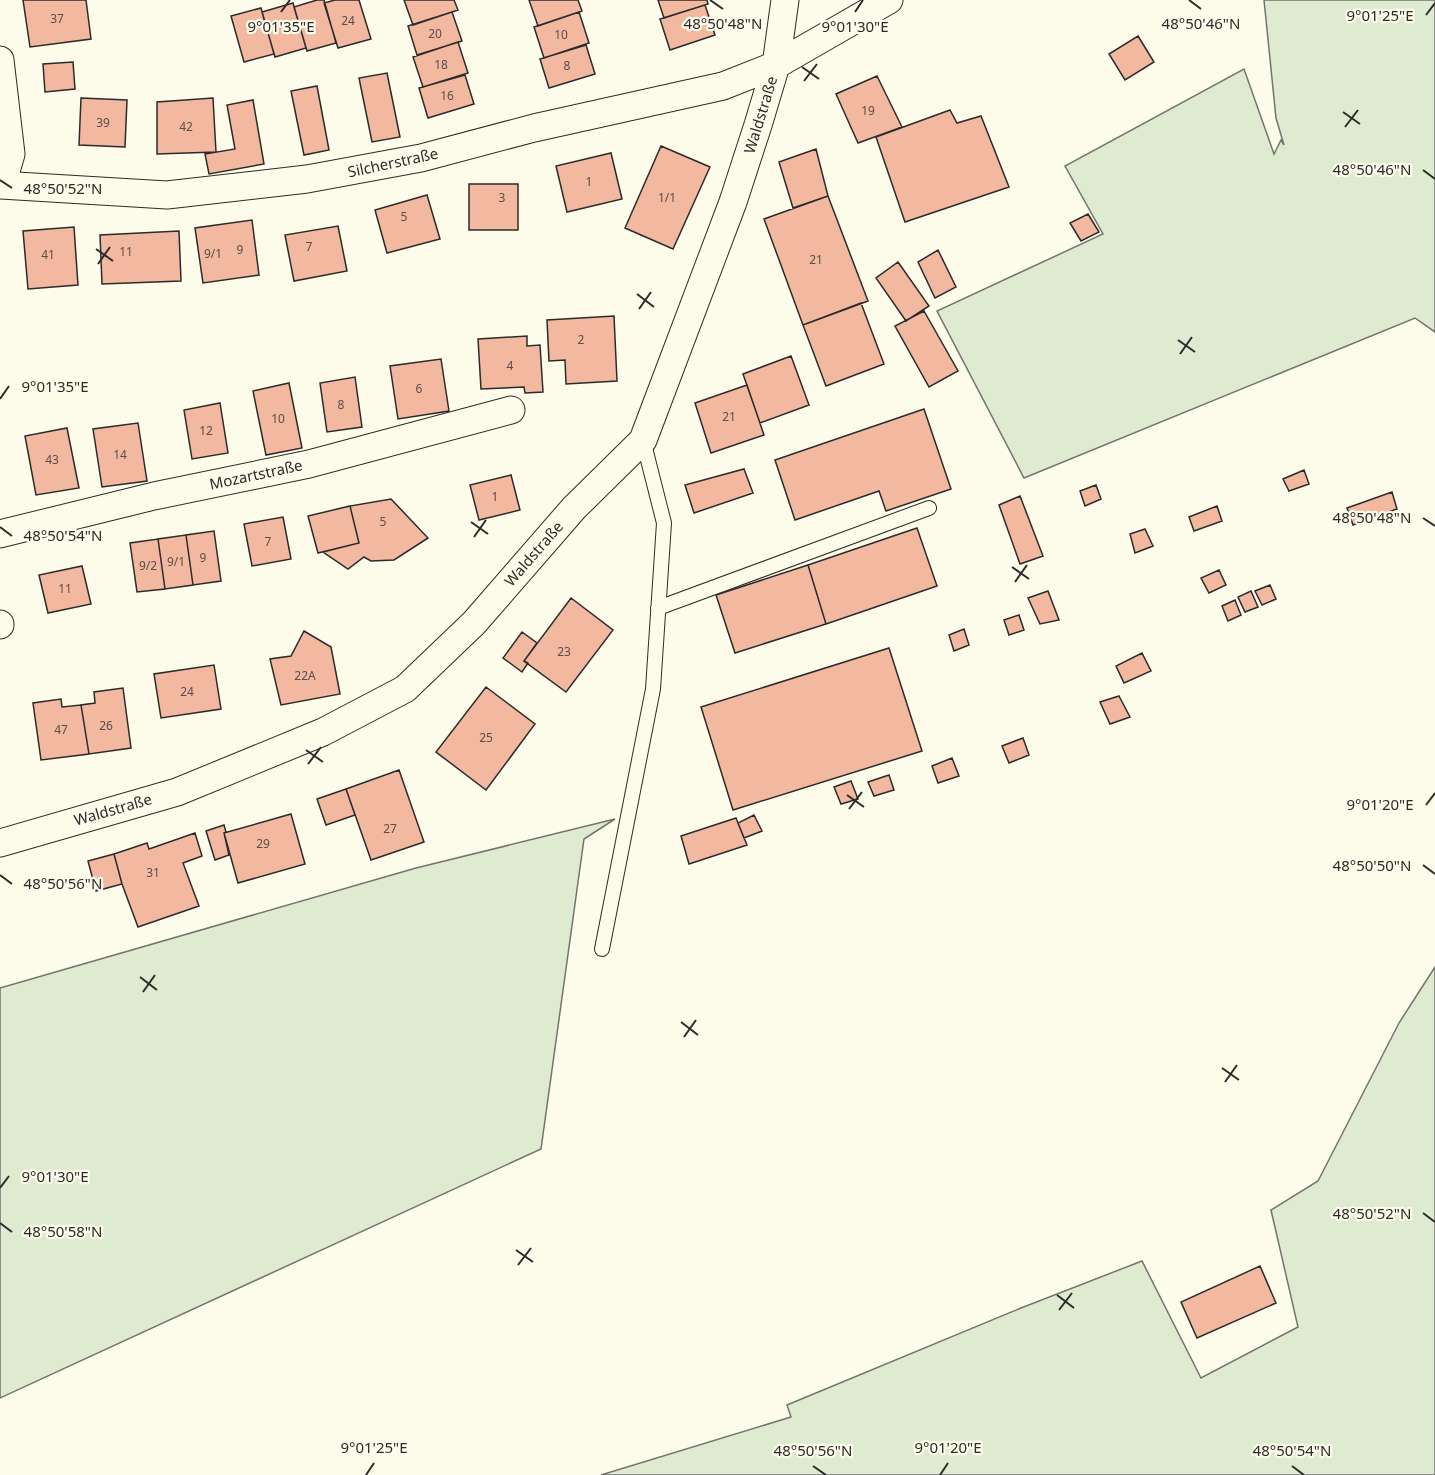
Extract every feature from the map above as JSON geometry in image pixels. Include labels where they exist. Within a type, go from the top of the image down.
[{"type":"street","name":"Waldstraße","points":[[0,843],[177,792],[323,732],[405,689],[474,623],[574,507],[643,440],[733,202],[777,64],[785,0]]},
{"type":"street","name":"Silcherstraße","points":[[1,185],[167,195],[307,180],[422,158],[534,128],[723,86],[777,64],[889,0]]},
{"type":"street","points":[[0,60],[11,154],[1,185]]},
{"type":"street","name":"Mozartstraße","points":[[0,534],[154,496],[309,464],[511,410]]},
{"type":"lane","points":[[602,948],[652,689],[664,523],[643,440]]},
{"type":"lane","points":[[658,608],[929,508]]},
{"type":"green space","points":[[1264,0],[1435,0],[1435,332],[1415,318],[1024,478],[937,311],[1103,234],[1065,166],[1244,69],[1274,154],[1281,140],[1284,145],[1276,118]]},
{"type":"green space","points":[[615,819],[584,839],[541,1149],[0,1398],[0,988],[416,868]]},
{"type":"green space","points":[[1435,967],[1435,1475],[601,1475],[791,1417],[787,1405],[1021,1308],[1142,1261],[1201,1378],[1298,1327],[1271,1210],[1318,1181],[1399,1023]]},
{"type":"building","points":[[23,0],[86,0],[91,39],[30,47]]},
{"type":"building","points":[[324,0],[336,43],[307,51],[294,7]]},
{"type":"building","points":[[335,0],[359,0],[371,39],[338,48],[324,3]]},
{"type":"building","points":[[404,0],[454,0],[458,10],[413,25]]},
{"type":"building","points":[[529,0],[578,0],[582,11],[538,26]]},
{"type":"building","points":[[658,0],[707,0],[708,4],[664,18]]},
{"type":"building","points":[[293,3],[306,48],[275,57],[262,12]]},
{"type":"building","points":[[705,5],[715,35],[670,50],[660,19]]},
{"type":"building","points":[[261,8],[274,54],[244,62],[231,16]]},
{"type":"building","points":[[452,12],[462,41],[417,55],[408,26]]},
{"type":"building","points":[[579,12],[589,43],[544,58],[534,27]]},
{"type":"building","points":[[1138,36],[1154,62],[1125,80],[1109,54]]},
{"type":"building","points":[[458,42],[468,73],[423,87],[413,57]]},
{"type":"building","points":[[586,45],[595,74],[549,88],[540,59]]},
{"type":"building","points":[[73,62],[75,89],[45,92],[43,64]]},
{"type":"building","points":[[387,73],[400,137],[372,142],[359,78]]},
{"type":"building","points":[[465,75],[474,104],[428,118],[419,88]]},
{"type":"building","points":[[877,76],[902,127],[858,143],[836,94]]},
{"type":"building","points":[[317,86],[329,150],[304,155],[291,91]]},
{"type":"building","points":[[81,98],[127,100],[125,147],[79,145]]},
{"type":"building","points":[[213,98],[216,152],[157,154],[157,102]]},
{"type":"building","points":[[253,100],[264,164],[209,174],[205,154],[235,149],[227,105]]},
{"type":"building","points":[[950,110],[957,123],[981,116],[1009,187],[905,222],[876,137]]},
{"type":"building","points":[[661,146],[710,167],[673,249],[625,228]]},
{"type":"building","points":[[816,149],[828,196],[793,208],[779,162]]},
{"type":"building","points":[[611,153],[622,199],[567,212],[556,166]]},
{"type":"building","points":[[469,184],[518,184],[518,230],[469,230]]},
{"type":"building","points":[[427,195],[440,239],[387,253],[375,210]]},
{"type":"building","points":[[828,196],[868,301],[803,325],[764,219]]},
{"type":"building","points":[[1088,214],[1099,232],[1081,241],[1070,223]]},
{"type":"building","points":[[252,220],[259,275],[203,283],[195,228]]},
{"type":"building","points":[[338,226],[347,271],[294,281],[285,235]]},
{"type":"building","points":[[74,227],[78,285],[28,289],[23,231]]},
{"type":"building","points":[[179,231],[181,281],[102,284],[100,235]]},
{"type":"building","points":[[938,250],[956,287],[935,298],[918,262]]},
{"type":"building","points":[[898,262],[929,306],[906,321],[876,278]]},
{"type":"building","points":[[861,303],[884,364],[826,386],[803,325]]},
{"type":"building","points":[[924,311],[958,371],[929,387],[895,326]]},
{"type":"building","points":[[614,316],[617,381],[566,384],[565,360],[549,361],[547,320]]},
{"type":"building","points":[[527,336],[527,346],[540,345],[543,392],[525,393],[524,387],[481,389],[478,339]]},
{"type":"building","points":[[791,356],[809,405],[760,423],[743,374]]},
{"type":"building","points":[[441,359],[449,411],[398,419],[390,366]]},
{"type":"building","points":[[355,377],[362,427],[327,432],[320,383]]},
{"type":"building","points":[[289,383],[302,448],[266,455],[253,391]]},
{"type":"building","points":[[747,385],[764,435],[711,453],[695,403]]},
{"type":"building","points":[[220,403],[228,453],[192,459],[184,410]]},
{"type":"building","points":[[924,409],[951,489],[886,511],[879,491],[795,520],[775,460]]},
{"type":"building","points":[[138,423],[147,481],[102,487],[93,429]]},
{"type":"building","points":[[67,428],[79,488],[36,495],[25,436]]},
{"type":"building","points":[[744,469],[753,493],[694,513],[685,485]]},
{"type":"building","points":[[1304,470],[1309,484],[1289,491],[1283,479]]},
{"type":"building","points":[[511,475],[520,510],[479,520],[470,485]]},
{"type":"building","points":[[1096,485],[1101,499],[1085,506],[1080,491]]},
{"type":"building","points":[[1392,492],[1397,509],[1353,525],[1347,508]]},
{"type":"building","points":[[1020,496],[1043,556],[1020,564],[999,505]]},
{"type":"building","points":[[391,499],[428,538],[394,560],[371,561],[364,557],[348,569],[323,552],[359,543],[350,506]]},
{"type":"building","points":[[350,506],[359,543],[318,553],[308,516]]},
{"type":"building","points":[[1217,506],[1222,521],[1194,531],[1189,517]]},
{"type":"building","points":[[283,517],[291,559],[252,566],[244,524]]},
{"type":"building","points":[[917,528],[937,586],[826,624],[808,565]]},
{"type":"building","points":[[1145,529],[1153,546],[1135,553],[1130,534]]},
{"type":"building","points":[[214,531],[221,581],[193,585],[186,535]]},
{"type":"building","points":[[186,535],[193,585],[165,589],[158,539]]},
{"type":"building","points":[[158,539],[165,589],[137,592],[130,543]]},
{"type":"building","points":[[808,565],[826,624],[735,653],[716,595]]},
{"type":"building","points":[[82,566],[91,604],[48,613],[39,575]]},
{"type":"building","points":[[1219,570],[1226,585],[1209,593],[1201,578]]},
{"type":"building","points":[[1270,585],[1276,599],[1262,605],[1255,591]]},
{"type":"building","points":[[1048,591],[1059,620],[1040,624],[1028,598]]},
{"type":"building","points":[[1251,591],[1258,607],[1245,612],[1238,597]]},
{"type":"building","points":[[571,598],[613,630],[566,692],[524,661]]},
{"type":"building","points":[[1235,600],[1241,615],[1228,621],[1222,606]]},
{"type":"building","points":[[1019,615],[1024,630],[1009,635],[1004,620]]},
{"type":"building","points":[[964,629],[969,645],[954,651],[949,635]]},
{"type":"building","points":[[304,631],[331,647],[340,694],[281,705],[270,659],[291,656]]},
{"type":"building","points":[[522,632],[537,643],[524,661],[528,663],[522,672],[503,658]]},
{"type":"building","points":[[889,648],[922,751],[733,810],[701,707]]},
{"type":"building","points":[[1142,653],[1151,671],[1124,683],[1116,666]]},
{"type":"building","points":[[214,665],[221,709],[161,718],[154,674]]},
{"type":"building","points":[[486,687],[535,724],[486,790],[436,752]]},
{"type":"building","points":[[123,688],[131,748],[89,754],[81,705],[95,703],[94,692]]},
{"type":"building","points":[[1119,696],[1130,717],[1110,724],[1100,702]]},
{"type":"building","points":[[61,699],[62,707],[81,705],[89,754],[41,760],[33,703]]},
{"type":"building","points":[[1023,738],[1029,755],[1009,763],[1002,746]]},
{"type":"building","points":[[952,758],[959,776],[938,783],[932,766]]},
{"type":"building","points":[[399,770],[424,842],[371,860],[346,789]]},
{"type":"building","points":[[889,775],[894,790],[874,796],[868,782]]},
{"type":"building","points":[[851,781],[858,799],[841,804],[834,787]]},
{"type":"building","points":[[346,789],[355,815],[326,825],[317,799]]},
{"type":"building","points":[[291,814],[305,864],[238,883],[224,833]]},
{"type":"building","points":[[754,815],[762,831],[744,838],[738,823]]},
{"type":"building","points":[[736,818],[747,845],[689,864],[681,836]]},
{"type":"building","points":[[224,825],[229,855],[215,860],[206,831]]},
{"type":"building","points":[[195,833],[202,856],[183,863],[199,906],[138,927],[114,854],[147,843],[149,849]]},
{"type":"building","points":[[114,854],[122,884],[96,891],[88,861]]},
{"type":"building","points":[[1260,1266],[1276,1303],[1197,1338],[1181,1302]]}]
